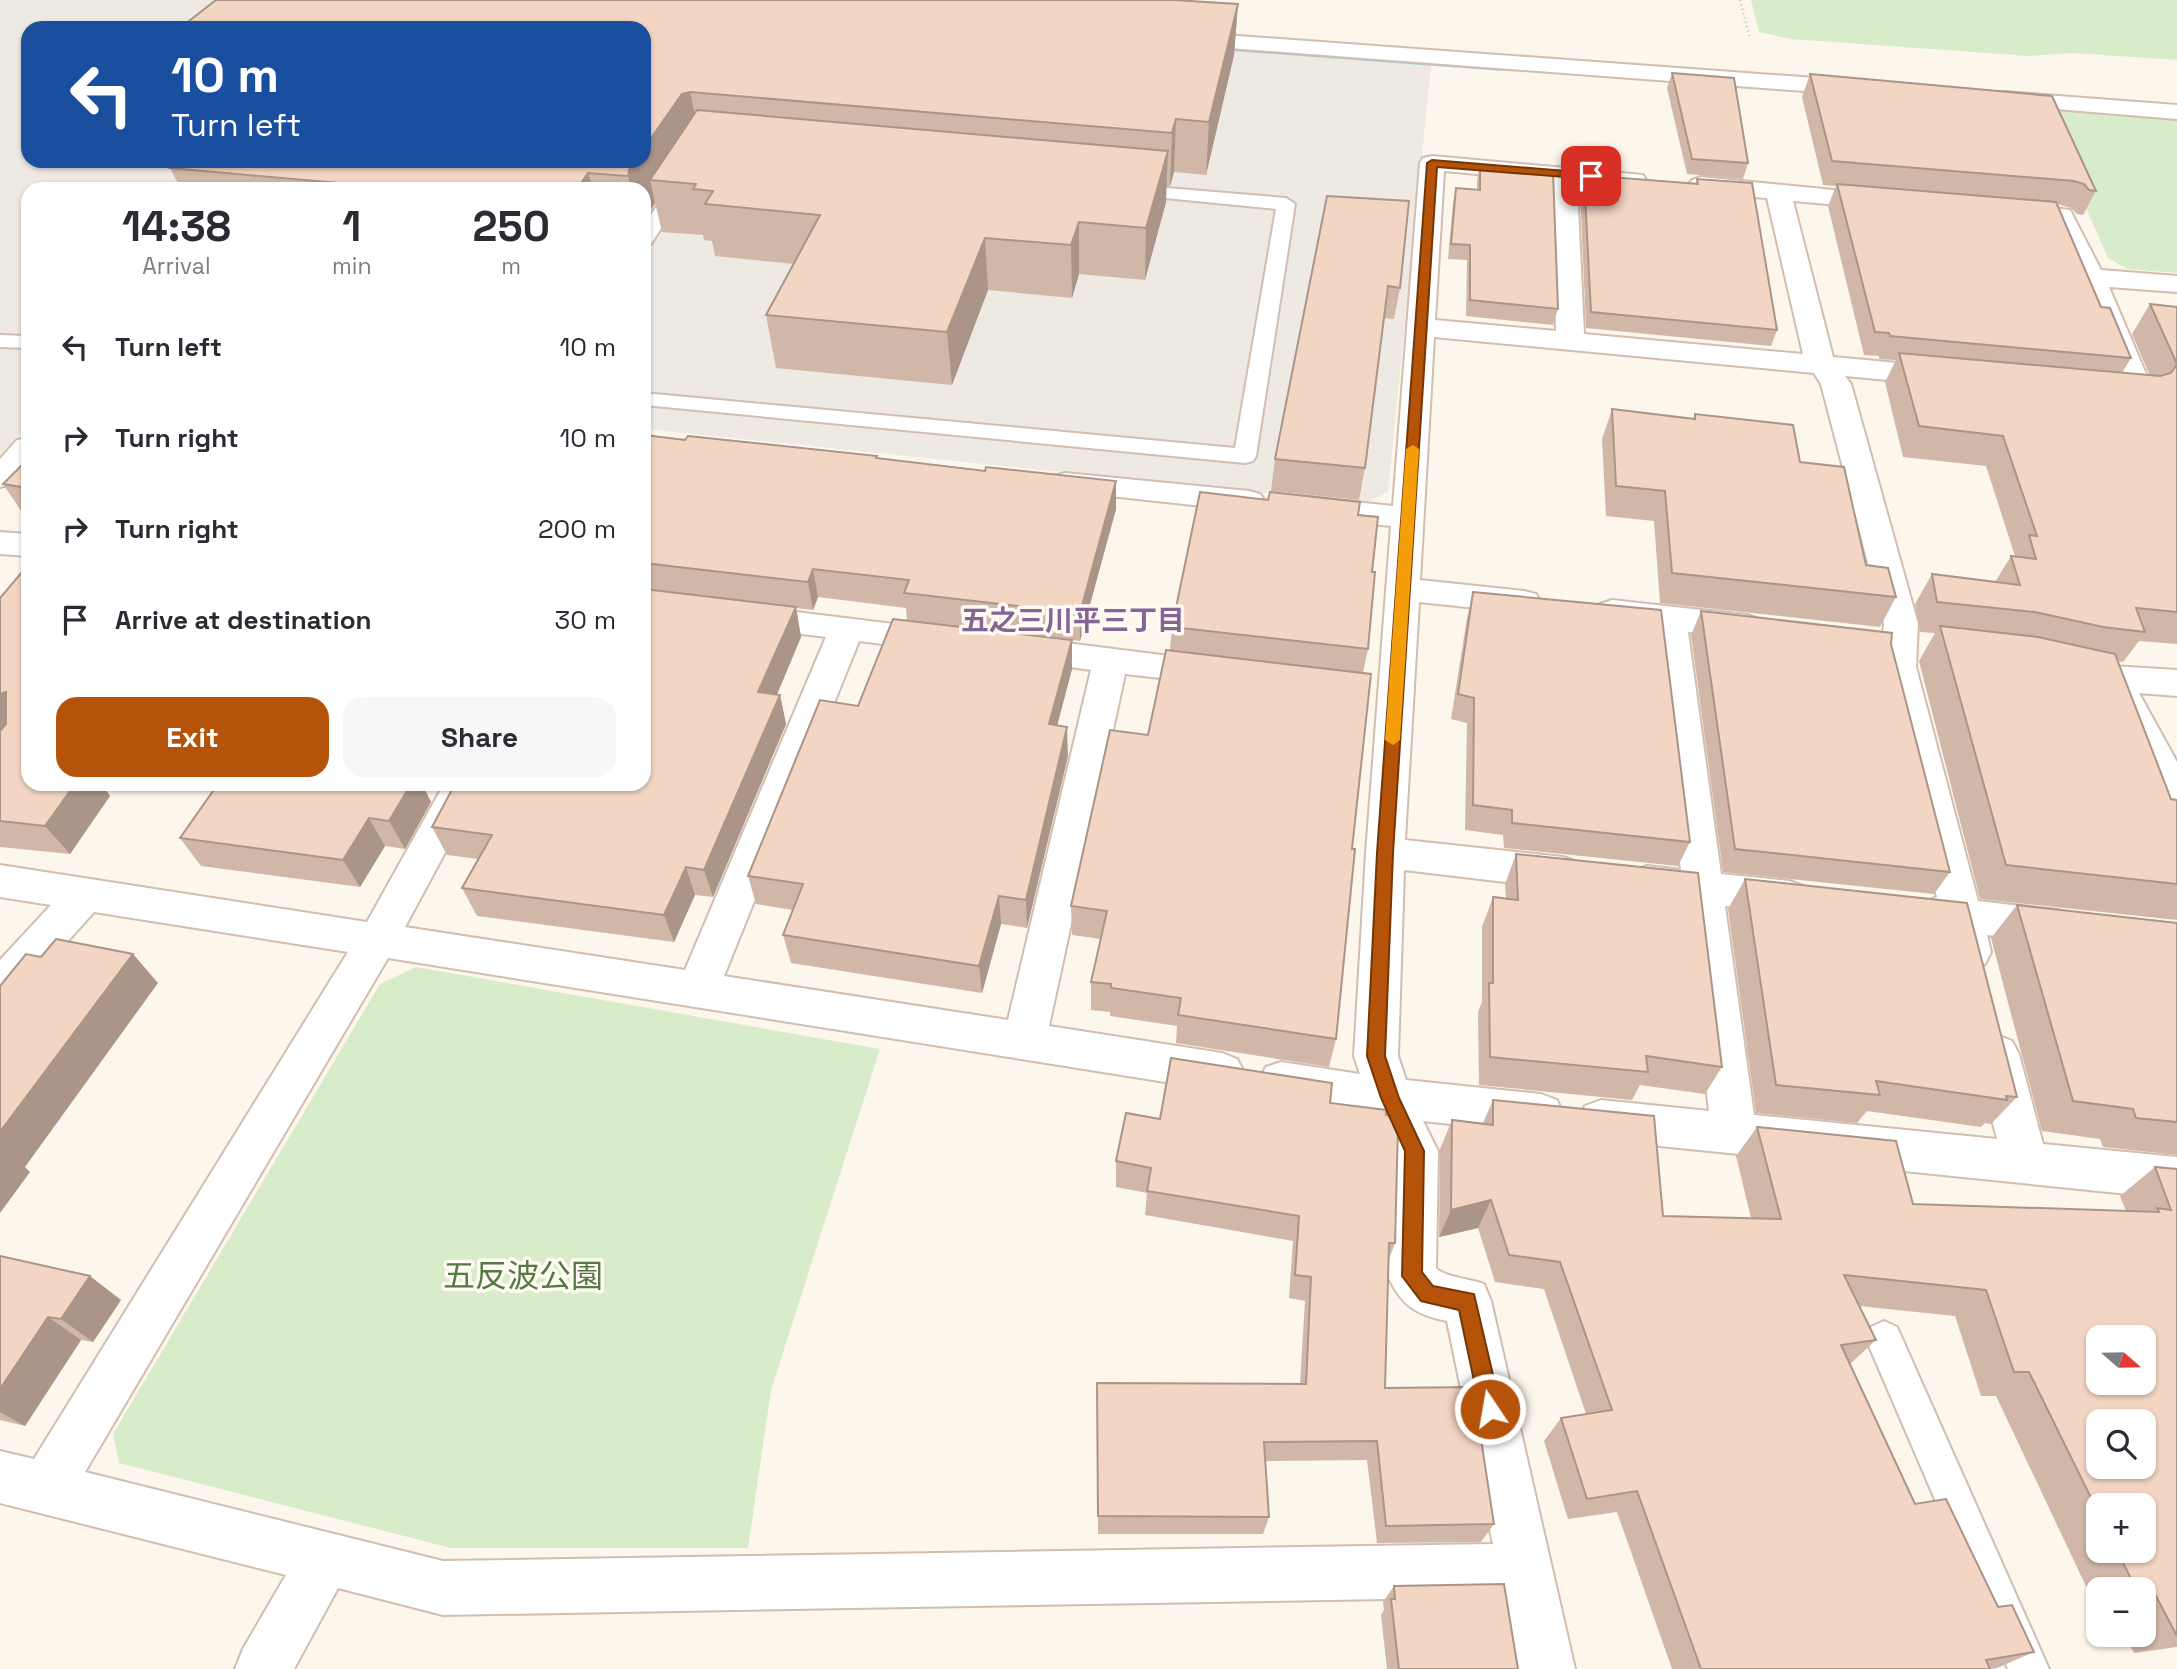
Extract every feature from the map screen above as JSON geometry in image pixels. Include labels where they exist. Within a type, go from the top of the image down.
[{"type":"street","points":[[1163,37],[1886,90]]},
{"type":"street","points":[[1983,98],[2177,112]]},
{"type":"street","points":[[1547,1669],[1467,1301],[1428,1294],[1412,1276],[1415,1151],[1390,1098],[1376,1056],[1385,853],[1382,691],[1403,589],[1432,163],[1913,203]]},
{"type":"street","points":[[1564,174],[1570,341]]},
{"type":"street","points":[[1778,192],[1816,353],[1836,384],[1901,624],[1898,667],[1979,981]]},
{"type":"street","points":[[1994,209],[2061,215],[2091,277],[2140,395],[2085,389]]},
{"type":"street","points":[[2091,277],[2177,284]]},
{"type":"street","points":[[1421,327],[1961,378]]},
{"type":"street","points":[[0,477],[21,454]]},
{"type":"street","points":[[1034,480],[1408,518]]},
{"type":"street","points":[[0,543],[21,544]]},
{"type":"street","points":[[1403,589],[1778,631]]},
{"type":"street","points":[[651,605],[1246,676]]},
{"type":"street","points":[[1670,619],[1734,1133]]},
{"type":"street","points":[[697,991],[847,628]]},
{"type":"street","points":[[1024,1041],[1111,660]]},
{"type":"street","points":[[2177,683],[2100,676],[2177,796]]},
{"type":"street","points":[[459,791],[377,941],[23,1482],[443,1588],[1525,1570]]},
{"type":"street","points":[[1385,853],[1826,901]]},
{"type":"street","points":[[0,881],[1390,1098],[2177,1178]]},
{"type":"street","points":[[0,988],[85,895]]},
{"type":"street","points":[[1907,910],[2096,931]]},
{"type":"street","points":[[1989,1020],[2025,1164]]},
{"type":"street","points":[[263,1669],[326,1557]]},
{"type":"lane","points":[[651,229],[687,174]]},
{"type":"lane","points":[[651,400],[1245,456],[1286,204],[1105,188]]},
{"type":"lane","points":[[0,341],[21,342]]},
{"type":"lane","points":[[1884,1339],[2029,1669]]},
{"type":"shaded area","points":[[0,0],[540,0],[1431,65],[1388,492],[1365,503],[651,430],[651,182],[21,182],[21,433],[0,455]]},
{"type":"green space","points":[[1751,0],[2177,0],[2177,60],[2073,53],[2029,56],[1791,39],[1759,32]]},
{"type":"green space","points":[[2043,110],[2177,119],[2177,273],[2127,269],[2108,258]]},
{"type":"green space","name":"五反波公園","points":[[416,967],[880,1049],[771,1390],[748,1548],[451,1548],[119,1463],[113,1434],[380,984]]},
{"type":"building","points":[[216,0],[1174,0],[1238,4],[1209,122],[1176,119],[1172,133],[690,92],[682,94],[651,138],[651,21],[189,21]]},
{"type":"building","points":[[1672,73],[1734,78],[1748,163],[1692,159]]},
{"type":"building","points":[[1810,74],[2052,96],[2096,191],[2074,181],[1832,161]]},
{"type":"building","points":[[697,110],[1168,151],[1146,228],[1079,222],[1071,245],[985,238],[947,332],[766,315],[820,215],[705,204],[713,191],[693,189],[696,184],[650,180]]},
{"type":"building","points":[[1480,165],[1553,172],[1558,309],[1470,300],[1470,245],[1451,244],[1456,188],[1480,190]]},
{"type":"building","points":[[170,168],[630,168],[628,176],[588,173],[582,182],[327,182]]},
{"type":"building","points":[[1584,175],[1698,184],[1697,179],[1752,183],[1777,330],[1591,312]]},
{"type":"building","points":[[1837,184],[2056,202],[2101,307],[2110,308],[2131,358],[1890,336],[1889,333],[1875,332]]},
{"type":"building","points":[[1327,196],[1409,201],[1400,288],[1388,286],[1365,468],[1275,459]]},
{"type":"building","points":[[2150,304],[2177,307],[2177,364]]},
{"type":"building","points":[[1899,353],[2160,376],[2171,373],[2177,364],[2177,612],[2136,608],[2145,632],[2103,627],[2035,612],[1937,602],[1932,574],[2020,585],[2011,556],[2036,559],[2029,535],[2037,536],[2003,436],[1919,426]]},
{"type":"building","points":[[1612,409],[1695,419],[1695,414],[1793,425],[1800,462],[1844,467],[1866,565],[1888,568],[1896,597],[1672,573],[1665,491],[1616,486]]},
{"type":"building","points":[[651,436],[685,440],[688,436],[877,456],[876,458],[985,471],[986,467],[1116,481],[1080,613],[904,593],[909,580],[813,569],[808,582],[651,564]]},
{"type":"building","points":[[21,466],[21,487],[3,484]]},
{"type":"building","points":[[1200,492],[1268,500],[1270,492],[1360,502],[1358,515],[1378,517],[1368,649],[1172,627]]},
{"type":"building","points":[[21,573],[21,791],[70,791],[45,826],[0,821],[0,731],[6,724],[6,692],[0,694],[0,598]]},
{"type":"building","points":[[651,590],[796,607],[758,692],[780,695],[704,870],[686,867],[664,915],[462,888],[492,835],[432,827],[451,791],[651,791]]},
{"type":"building","points":[[1473,592],[1661,610],[1690,842],[1512,823],[1512,810],[1473,805],[1474,698],[1458,694]]},
{"type":"building","points":[[1701,611],[1892,633],[1891,644],[1950,872],[1735,849]]},
{"type":"building","points":[[893,619],[1072,640],[1049,724],[1067,727],[1026,900],[999,896],[979,966],[783,935],[803,884],[748,876],[820,700],[858,706]]},
{"type":"building","points":[[1940,626],[2038,637],[2115,654],[2171,799],[2177,800],[2177,884],[2006,865]]},
{"type":"building","points":[[1166,650],[1371,674],[1352,849],[1355,849],[1336,1039],[1178,1015],[1181,998],[1111,988],[1111,984],[1091,982],[1107,911],[1071,906],[1110,730],[1148,735]]},
{"type":"building","points":[[213,791],[407,791],[389,821],[369,818],[343,860],[180,838]]},
{"type":"building","points":[[1516,854],[1698,873],[1722,1067],[1646,1056],[1648,1072],[1490,1057],[1489,983],[1493,983],[1493,897],[1518,900]]},
{"type":"building","points":[[1745,879],[1967,903],[2017,1097],[2006,1096],[2007,1100],[1876,1081],[1880,1095],[1776,1085]]},
{"type":"building","points":[[2017,905],[2177,923],[2177,1122],[2136,1118],[2133,1109],[2073,1101]]},
{"type":"building","points":[[56,939],[133,954],[0,1132],[0,986],[26,954],[41,957]]},
{"type":"building","points":[[1171,1058],[1332,1083],[1330,1103],[1386,1110],[1386,1115],[1394,1116],[1398,1126],[1395,1243],[1389,1243],[1385,1388],[1473,1387],[1494,1524],[1386,1526],[1377,1441],[1264,1442],[1269,1517],[1098,1516],[1097,1383],[1306,1384],[1311,1277],[1295,1275],[1299,1216],[1147,1191],[1151,1168],[1116,1161],[1126,1113],[1160,1119]]},
{"type":"building","points":[[1493,1100],[1654,1116],[1663,1216],[1781,1219],[1757,1127],[1896,1141],[1913,1204],[2159,1212],[2157,1208],[2171,1210],[2155,1167],[2177,1169],[2177,1636],[2156,1596],[2156,1577],[2130,1577],[2123,1563],[2156,1563],[2156,1493],[2089,1493],[2029,1372],[2014,1372],[1986,1290],[1844,1275],[1876,1340],[1841,1345],[1915,1504],[1946,1499],[1998,1607],[2012,1605],[2034,1652],[1986,1660],[1990,1669],[1701,1669],[1637,1491],[1587,1499],[1561,1418],[1612,1410],[1560,1262],[1509,1255],[1491,1200],[1451,1210],[1452,1120],[1493,1125]]},
{"type":"building","points":[[0,1256],[90,1276],[61,1319],[48,1317],[0,1389]]},
{"type":"building","points":[[1504,1584],[1518,1669],[1399,1669],[1391,1599],[1395,1599],[1394,1586]]},
{"type":"waterway","points":[[1208,47],[1502,68]]},
{"type":"slow traffic","points":[[1393,740],[1413,449]]},
{"type":"district","name":"五之三川平三丁目","points":[[1073,620]]},
{"type":"route","points":[[1490,1409],[1467,1301],[1428,1294],[1412,1276],[1415,1151],[1390,1098],[1376,1056],[1385,853],[1432,163],[1591,176]]}]
